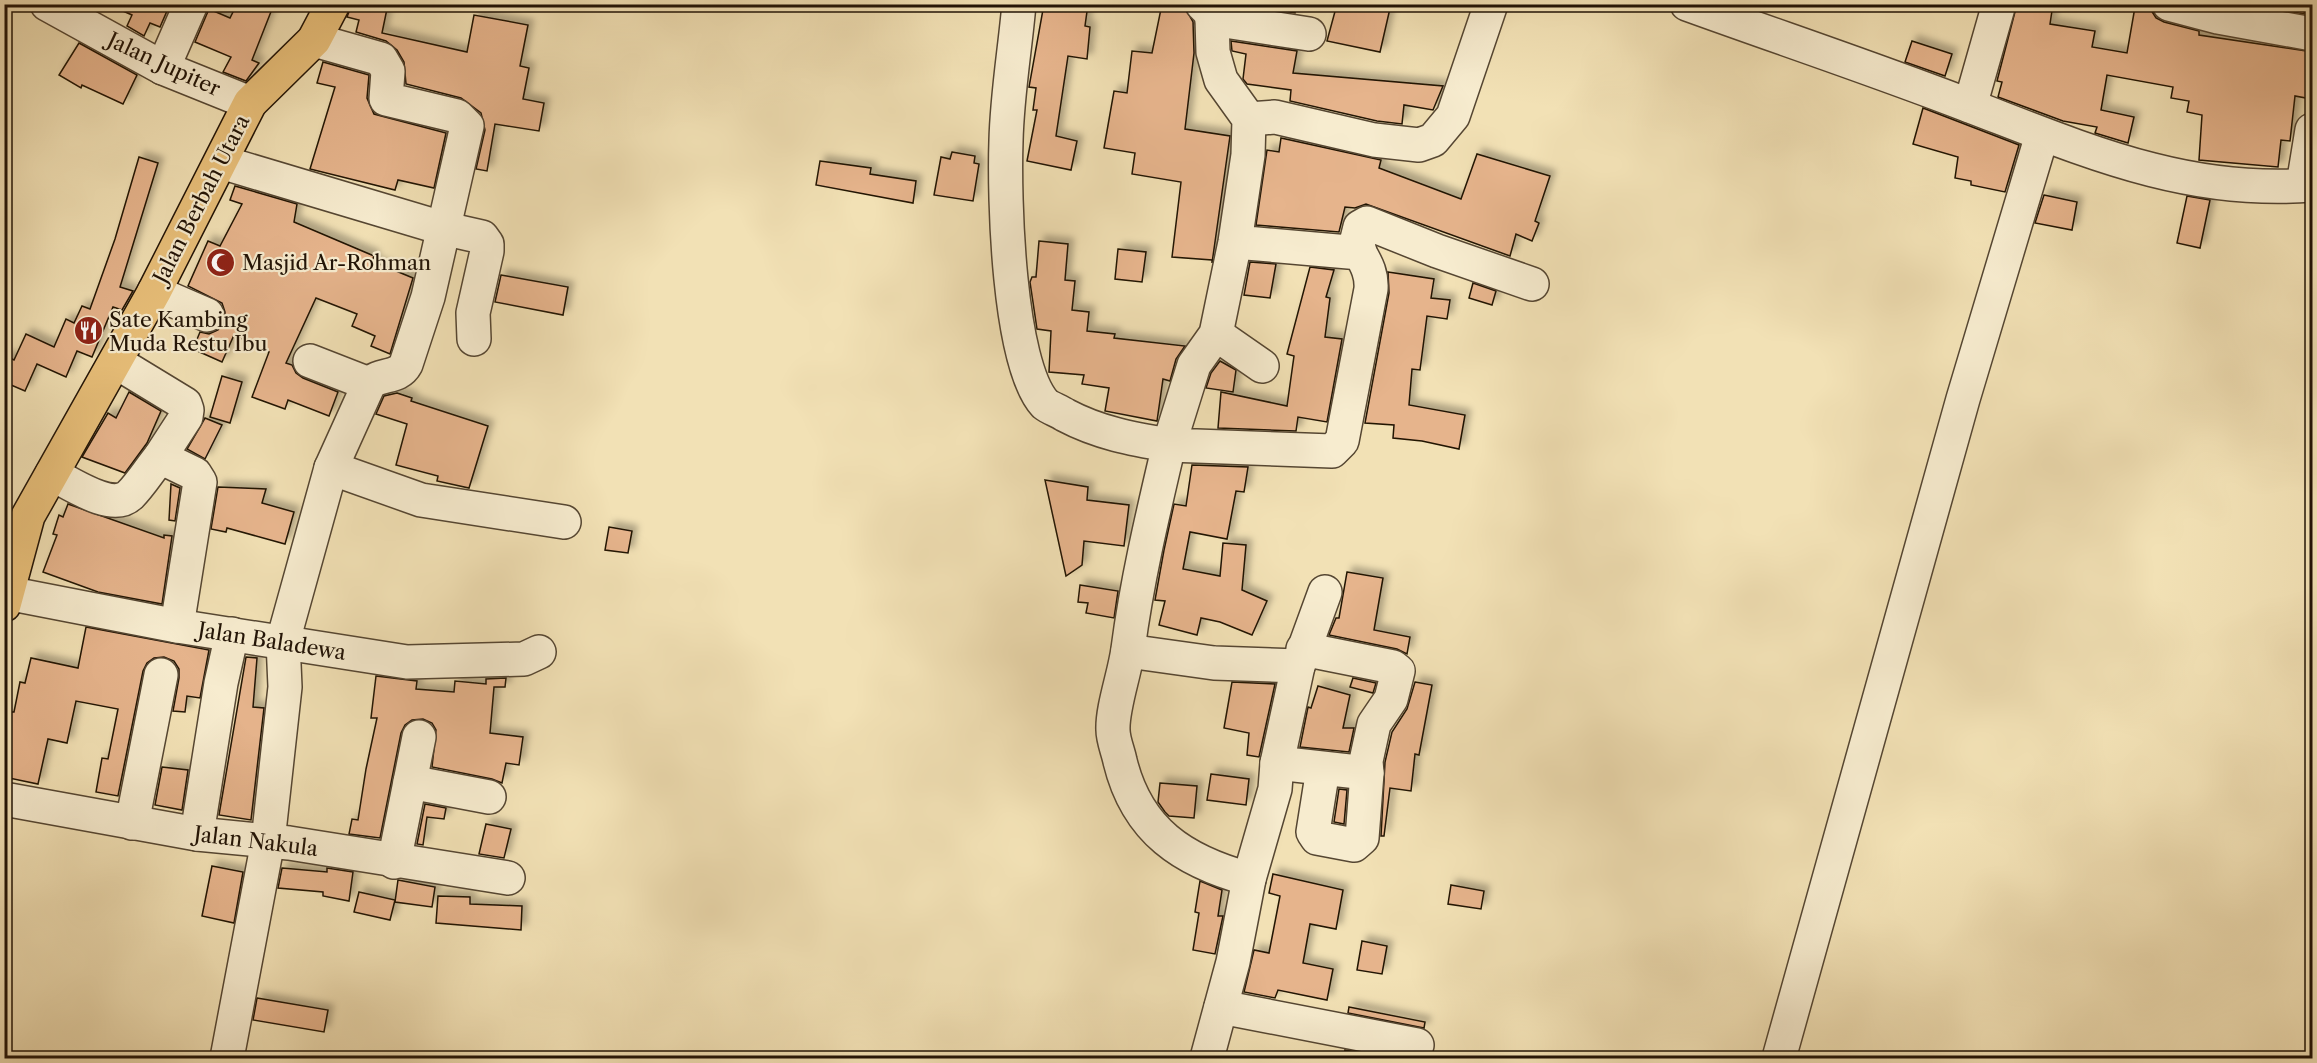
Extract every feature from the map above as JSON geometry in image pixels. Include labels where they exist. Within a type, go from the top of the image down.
[{"type":"main road","name":"Jalan Berbah Utara","points":[[6,599],[28,516],[154,292],[250,103],[314,40],[333,4]]},
{"type":"street","name":"Jalan Jupiter","points":[[47,4],[163,68],[250,103]]},
{"type":"street","points":[[163,68],[190,4]]},
{"type":"street","points":[[1020,4],[1005,140],[1008,255],[1014,302],[1029,376],[1046,404],[1081,423],[1117,437],[1169,445],[1320,452],[1338,447],[1344,432],[1371,289],[1372,278],[1360,253],[1357,239],[1360,227],[1367,223],[1409,241],[1532,284]]},
{"type":"street","points":[[1249,120],[1275,117],[1374,140],[1419,145],[1433,140],[1453,116],[1491,4]]},
{"type":"street","points":[[1687,4],[1970,106],[2042,135],[2140,168],[2192,180],[2239,186],[2308,185],[2313,130]]},
{"type":"street","points":[[1970,106],[1999,4]]},
{"type":"street","points":[[2169,4],[2218,17],[2313,34]]},
{"type":"street","points":[[1249,879],[1214,870],[1176,849],[1153,830],[1124,778],[1113,729],[1128,651],[1132,613],[1169,445],[1194,365],[1216,334],[1235,242],[1247,164],[1249,120],[1221,80],[1213,52],[1207,12],[1309,34]]},
{"type":"street","points":[[227,1059],[268,841],[285,687],[283,641],[331,468],[369,384],[379,377],[398,373],[406,364],[428,297],[466,126],[463,120],[390,102],[385,93],[388,71],[381,59],[314,40]]},
{"type":"street","points":[[1779,1059],[1963,399],[2042,135]]},
{"type":"street","points":[[221,162],[442,228],[482,237],[487,244],[474,313],[474,339]]},
{"type":"street","points":[[1235,242],[1360,253]]},
{"type":"street","points":[[154,292],[207,315]]},
{"type":"street","points":[[1216,334],[1262,366]]},
{"type":"street","points":[[310,361],[369,384]]},
{"type":"street","points":[[52,474],[107,501],[118,501],[128,496],[160,457],[186,417],[187,407],[116,362]]},
{"type":"street","points":[[160,457],[195,474],[200,482],[177,626]]},
{"type":"street","points":[[331,468],[421,500],[564,522]]},
{"type":"street","points":[[1207,1059],[1233,962],[1249,879],[1268,819],[1277,763],[1300,657],[1325,592]]},
{"type":"street","name":"Jalan Baladewa","points":[[6,599],[407,662],[524,659],[539,652]]},
{"type":"street","points":[[197,834],[220,682],[232,633]]},
{"type":"street","points":[[1128,651],[1214,663],[1300,657],[1393,667],[1398,671],[1391,699],[1374,724],[1366,761],[1362,838],[1354,845],[1317,838],[1313,832],[1323,769]]},
{"type":"street","points":[[132,823],[161,675]]},
{"type":"street","points":[[394,862],[419,737]]},
{"type":"street","points":[[1277,763],[1367,773]]},
{"type":"street","points":[[410,782],[489,797]]},
{"type":"street","name":"Jalan Nakula","points":[[4,799],[197,834],[268,841],[508,878]]},
{"type":"street","points":[[1221,1007],[1417,1045]]},
{"type":"building","points":[[107,4],[170,4],[160,27],[150,23],[144,36],[127,26],[132,15]]},
{"type":"building","points":[[237,4],[274,4],[252,60],[259,63],[246,81],[223,72],[231,57],[195,42],[209,9],[230,18]]},
{"type":"building","points":[[352,4],[388,4],[382,33],[467,52],[474,15],[528,25],[520,66],[529,68],[523,99],[544,103],[539,131],[495,124],[487,171],[476,169],[485,130],[481,113],[461,98],[406,84],[404,62],[397,50],[386,41],[356,32],[359,20],[347,17]]},
{"type":"building","points":[[1044,4],[1088,4],[1085,26],[1090,27],[1087,59],[1068,56],[1056,136],[1077,141],[1071,170],[1027,161],[1037,110],[1033,110],[1036,88],[1029,87]]},
{"type":"building","points":[[1162,4],[1184,6],[1193,22],[1194,53],[1185,129],[1230,136],[1212,263],[1212,260],[1172,257],[1181,182],[1132,174],[1135,153],[1104,148],[1114,91],[1127,93],[1132,51],[1152,53]]},
{"type":"building","points":[[1241,4],[1296,4],[1295,13]]},
{"type":"building","points":[[1337,4],[1391,4],[1380,52],[1327,41]]},
{"type":"building","points":[[2017,4],[2053,4],[2050,24],[2095,31],[2092,47],[2127,53],[2135,7],[2151,10],[2156,18],[2164,22],[2199,31],[2199,35],[2313,52],[2306,98],[2295,96],[2290,141],[2281,140],[2278,167],[2199,160],[2202,115],[2187,112],[2189,101],[2171,98],[2173,87],[2107,75],[2101,110],[2134,117],[2128,143],[2095,133],[2097,127],[2063,121],[1998,97],[2002,82],[1997,81]]},
{"type":"building","points":[[2271,4],[2306,4],[2304,14],[2271,8]]},
{"type":"building","points":[[1231,41],[1297,51],[1293,73],[1443,86],[1433,110],[1404,105],[1402,124],[1377,121],[1290,101],[1291,90],[1247,84],[1243,79],[1246,54],[1232,51]]},
{"type":"building","points":[[1912,41],[1952,54],[1945,76],[1905,62]]},
{"type":"building","points":[[79,43],[137,75],[123,104],[82,85],[81,88],[59,75]]},
{"type":"building","points":[[323,62],[369,75],[367,98],[374,114],[446,133],[434,188],[398,180],[395,190],[310,169],[335,87],[317,83]]},
{"type":"building","points":[[1923,108],[2019,145],[2005,192],[1971,185],[1971,181],[1955,178],[1958,157],[1913,144]]},
{"type":"building","points":[[1281,138],[1381,160],[1379,168],[1461,199],[1477,154],[1550,176],[1535,221],[1539,223],[1532,241],[1516,234],[1510,256],[1366,204],[1355,208],[1345,207],[1339,232],[1256,225],[1267,150],[1279,152]]},
{"type":"building","points":[[952,152],[975,156],[974,163],[979,164],[973,201],[934,195],[941,157],[950,159]]},
{"type":"building","points":[[139,157],[158,163],[120,287],[133,291],[122,310],[113,307],[92,357],[77,351],[66,377],[37,364],[25,391],[4,382],[4,355],[14,360],[26,334],[54,347],[66,319],[74,323],[82,306],[90,309],[115,239]]},
{"type":"building","points":[[820,161],[871,168],[870,174],[916,181],[913,203],[816,185]]},
{"type":"building","points":[[235,186],[297,204],[294,222],[374,256],[372,261],[413,278],[390,354],[371,346],[375,336],[352,326],[357,314],[316,298],[286,363],[292,365],[296,373],[303,378],[338,392],[329,416],[288,400],[285,409],[252,397],[269,352],[234,335],[222,362],[193,349],[200,332],[209,334],[218,330],[224,322],[225,312],[222,303],[188,286],[208,241],[220,246],[242,204],[230,200]]},
{"type":"building","points":[[2044,195],[2077,202],[2072,230],[2035,223]]},
{"type":"building","points":[[2187,196],[2210,200],[2200,248],[2177,243]]},
{"type":"building","points":[[1039,241],[1068,244],[1065,280],[1075,281],[1072,310],[1089,312],[1087,331],[1115,334],[1114,338],[1185,346],[1176,359],[1170,381],[1163,379],[1157,421],[1105,411],[1109,388],[1082,384],[1084,375],[1049,372],[1051,331],[1037,329],[1030,282],[1032,277],[1036,277]]},
{"type":"building","points":[[1118,249],[1146,252],[1142,282],[1115,279]]},
{"type":"building","points":[[1250,262],[1276,264],[1270,298],[1244,295]]},
{"type":"building","points":[[1310,267],[1334,270],[1326,297],[1330,298],[1325,337],[1342,339],[1327,422],[1298,417],[1296,431],[1218,428],[1221,392],[1287,406],[1294,356],[1287,354]]},
{"type":"building","points":[[1388,272],[1434,279],[1431,298],[1450,300],[1447,319],[1427,316],[1420,370],[1412,369],[1409,405],[1465,415],[1459,449],[1422,441],[1393,438],[1394,425],[1365,423],[1389,293]]},
{"type":"building","points":[[501,275],[568,287],[563,315],[495,302]]},
{"type":"building","points":[[1473,283],[1496,291],[1492,305],[1469,298]]},
{"type":"building","points":[[1220,361],[1236,370],[1233,392],[1206,388],[1211,373]]},
{"type":"building","points":[[222,376],[242,382],[230,423],[210,417]]},
{"type":"building","points":[[129,392],[161,411],[147,443],[125,473],[82,457],[108,413],[116,418]]},
{"type":"building","points":[[397,393],[412,398],[411,401],[488,426],[469,488],[437,481],[438,476],[396,465],[407,424],[376,414],[384,396]]},
{"type":"building","points":[[205,418],[222,425],[205,459],[187,449]]},
{"type":"building","points":[[1192,465],[1248,467],[1244,492],[1236,491],[1227,539],[1190,532],[1183,569],[1220,576],[1223,543],[1246,545],[1242,590],[1267,601],[1252,635],[1220,622],[1201,618],[1197,635],[1159,625],[1165,601],[1155,600],[1164,550],[1174,504],[1186,506]]},
{"type":"building","points":[[1045,480],[1088,487],[1087,500],[1129,505],[1124,546],[1084,541],[1082,565],[1066,576]]},
{"type":"building","points":[[171,484],[180,488],[175,521],[169,520]]},
{"type":"building","points":[[218,487],[266,489],[262,503],[294,512],[285,544],[227,528],[226,532],[211,529]]},
{"type":"building","points":[[68,504],[164,538],[164,535],[172,536],[162,604],[98,592],[43,572],[57,535],[53,534],[59,515],[63,517]]},
{"type":"building","points":[[609,527],[632,531],[628,553],[605,550]]},
{"type":"building","points":[[1347,572],[1383,578],[1374,630],[1410,637],[1407,654],[1397,649],[1329,635],[1336,618],[1339,618]]},
{"type":"building","points":[[1080,585],[1118,591],[1114,618],[1086,613],[1088,603],[1078,602]]},
{"type":"building","points":[[86,627],[209,650],[200,698],[187,696],[185,712],[173,711],[179,678],[179,669],[174,661],[164,657],[154,658],[147,663],[143,671],[118,796],[96,792],[102,758],[108,759],[118,709],[76,701],[67,743],[48,739],[38,784],[4,777],[4,733],[11,712],[14,712],[20,682],[25,683],[31,658],[78,668]]},
{"type":"building","points":[[246,657],[257,658],[253,707],[264,708],[251,820],[219,815]]},
{"type":"building","points":[[376,676],[417,681],[416,689],[454,692],[455,681],[486,684],[486,679],[506,678],[505,687],[494,687],[490,733],[523,737],[519,765],[506,763],[502,783],[432,767],[436,730],[432,723],[423,719],[412,720],[405,725],[401,733],[380,838],[349,834],[352,819],[358,820],[377,718],[371,718]]},
{"type":"building","points":[[1353,678],[1376,683],[1373,693],[1350,687]]},
{"type":"building","points":[[1232,682],[1275,684],[1259,757],[1247,755],[1249,733],[1224,728]]},
{"type":"building","points":[[1415,682],[1432,685],[1419,755],[1415,754],[1411,791],[1390,788],[1384,836],[1381,836],[1385,762],[1392,732],[1407,709]]},
{"type":"building","points":[[1318,686],[1350,695],[1343,728],[1354,728],[1349,752],[1300,747],[1308,707],[1311,708]]},
{"type":"building","points":[[162,767],[188,770],[182,810],[155,805]]},
{"type":"building","points":[[1211,774],[1249,779],[1246,805],[1207,800]]},
{"type":"building","points":[[1160,783],[1197,786],[1194,818],[1169,816],[1165,812],[1158,802]]},
{"type":"building","points":[[1339,789],[1347,790],[1344,824],[1334,822]]},
{"type":"building","points":[[425,804],[446,808],[444,819],[427,817],[423,845],[417,844]]},
{"type":"building","points":[[486,824],[511,829],[504,858],[479,854]]},
{"type":"building","points":[[212,866],[243,872],[234,923],[202,916]]},
{"type":"building","points":[[282,868],[327,872],[327,868],[353,872],[349,901],[323,896],[323,892],[278,888]]},
{"type":"building","points":[[1273,874],[1343,890],[1336,929],[1310,924],[1303,963],[1333,969],[1327,1000],[1278,990],[1275,998],[1244,992],[1254,950],[1269,953],[1280,896],[1269,893]]},
{"type":"building","points":[[398,880],[435,887],[432,907],[395,902]]},
{"type":"building","points":[[1200,881],[1222,890],[1218,916],[1223,916],[1215,954],[1193,950],[1199,913],[1195,912]]},
{"type":"building","points":[[1451,885],[1484,891],[1481,909],[1448,904]]},
{"type":"building","points":[[359,892],[395,900],[390,920],[354,912]]},
{"type":"building","points":[[438,896],[470,897],[470,904],[522,906],[521,930],[436,923]]},
{"type":"building","points":[[1362,941],[1387,946],[1382,974],[1357,970]]},
{"type":"building","points":[[257,998],[328,1010],[324,1032],[253,1020]]},
{"type":"building","points":[[1349,1007],[1425,1022],[1424,1028],[1348,1013]]},
{"type":"building","points":[[1345,1050],[1381,1057],[1380,1059],[1343,1059]]},
{"type":"place","name":"Masjid Ar-Rohman","points":[[221,262]]},
{"type":"place","name":"Sate Kambing Muda Restu Ibu","points":[[88,331]]}]
